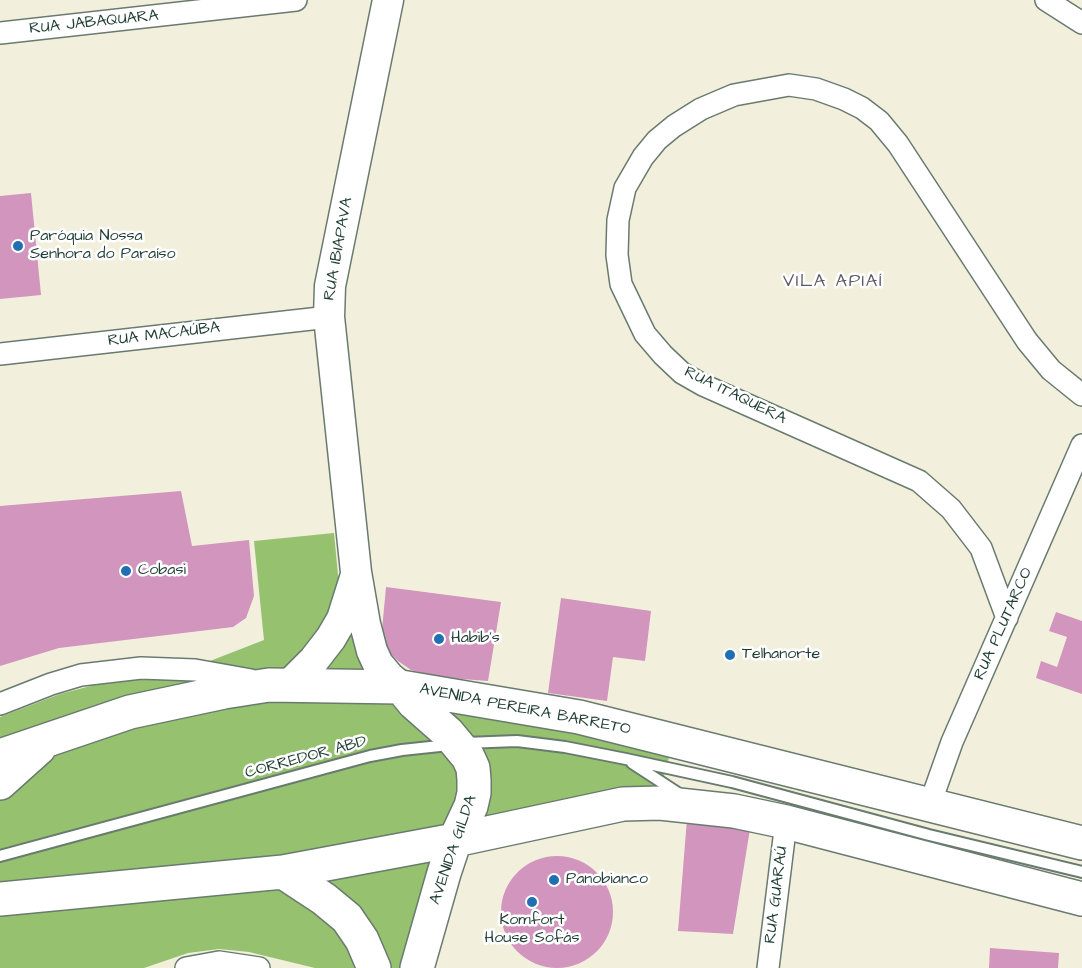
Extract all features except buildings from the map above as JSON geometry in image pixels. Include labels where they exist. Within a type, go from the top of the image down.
[{"type":"main road","name":"RUA IBIAPAVA","points":[[388,0],[330,286],[329,316],[356,572],[372,651],[378,664],[401,687]]},
{"type":"main road","name":"RUA IBIAPAVA","points":[[279,685],[314,660],[331,638],[342,619],[356,572]]},
{"type":"main road","name":"AVENIDA PEREIRA BARRETO","points":[[0,756],[141,709],[214,694],[279,685],[401,687],[579,717],[1082,843]]},
{"type":"main road","name":"AVENIDA GILDA","points":[[401,687],[414,703],[458,744],[473,768],[474,793],[444,873],[417,968]]},
{"type":"main road","points":[[0,783],[52,737]]},
{"type":"main road","points":[[7,892],[284,872],[455,840],[622,804],[660,803],[734,811],[786,822],[1082,899]]},
{"type":"main road","points":[[284,872],[324,898],[347,918],[362,940],[374,968]]},
{"type":"street","name":"RUA JABAQUARA","points":[[0,33],[296,0]]},
{"type":"street","points":[[1046,0],[1082,23]]},
{"type":"street","name":"RUA ITAQUERA","points":[[1007,618],[981,548],[951,509],[919,481],[703,385],[682,373],[663,355],[645,334],[621,284],[617,255],[618,220],[626,188],[643,157],[657,140],[700,109],[734,95],[789,85],[816,88],[844,99],[862,108],[879,121],[898,144],[1027,341],[1051,370],[1082,395]]},
{"type":"street","name":"RUA MACAÚBA","points":[[0,354],[329,316]]},
{"type":"street","name":"RUA PLUTARCO","points":[[930,804],[952,742],[1082,445]]},
{"type":"street","points":[[0,704],[81,675],[141,668],[195,670],[279,685]]},
{"type":"street","name":"RUA GUARAÚ","points":[[768,968],[786,822]]},
{"type":"street","points":[[186,968],[219,962],[260,968]]},
{"type":"lane","name":"CORREDOR ABD","points":[[0,856],[370,756],[458,744],[517,741],[565,747],[732,782],[929,835],[1082,872]]},
{"type":"lane","name":"CORREDOR ABD","points":[[626,759],[699,807]]},
{"type":"green space","points":[[334,533],[338,575],[351,604],[353,639],[357,657],[370,676],[671,750],[660,791],[443,831],[405,968],[315,968],[249,952],[219,949],[188,953],[144,968],[0,968],[0,717],[60,694],[98,684],[174,675],[264,640],[254,541]]},
{"type":"place","name":"Paróquia Nossa Senhora do Paraíso","points":[[18,246]]},
{"type":"place","name":"Cobasi","points":[[126,571]]},
{"type":"place","name":"Habib's","points":[[439,639]]},
{"type":"place","name":"Telhanorte","points":[[730,655]]},
{"type":"place","name":"Panobianco","points":[[554,880]]},
{"type":"place","name":"Komfort House Sofás","points":[[532,902]]},
{"type":"district","name":"VILA APIAÍ","points":[[833,282]]}]
